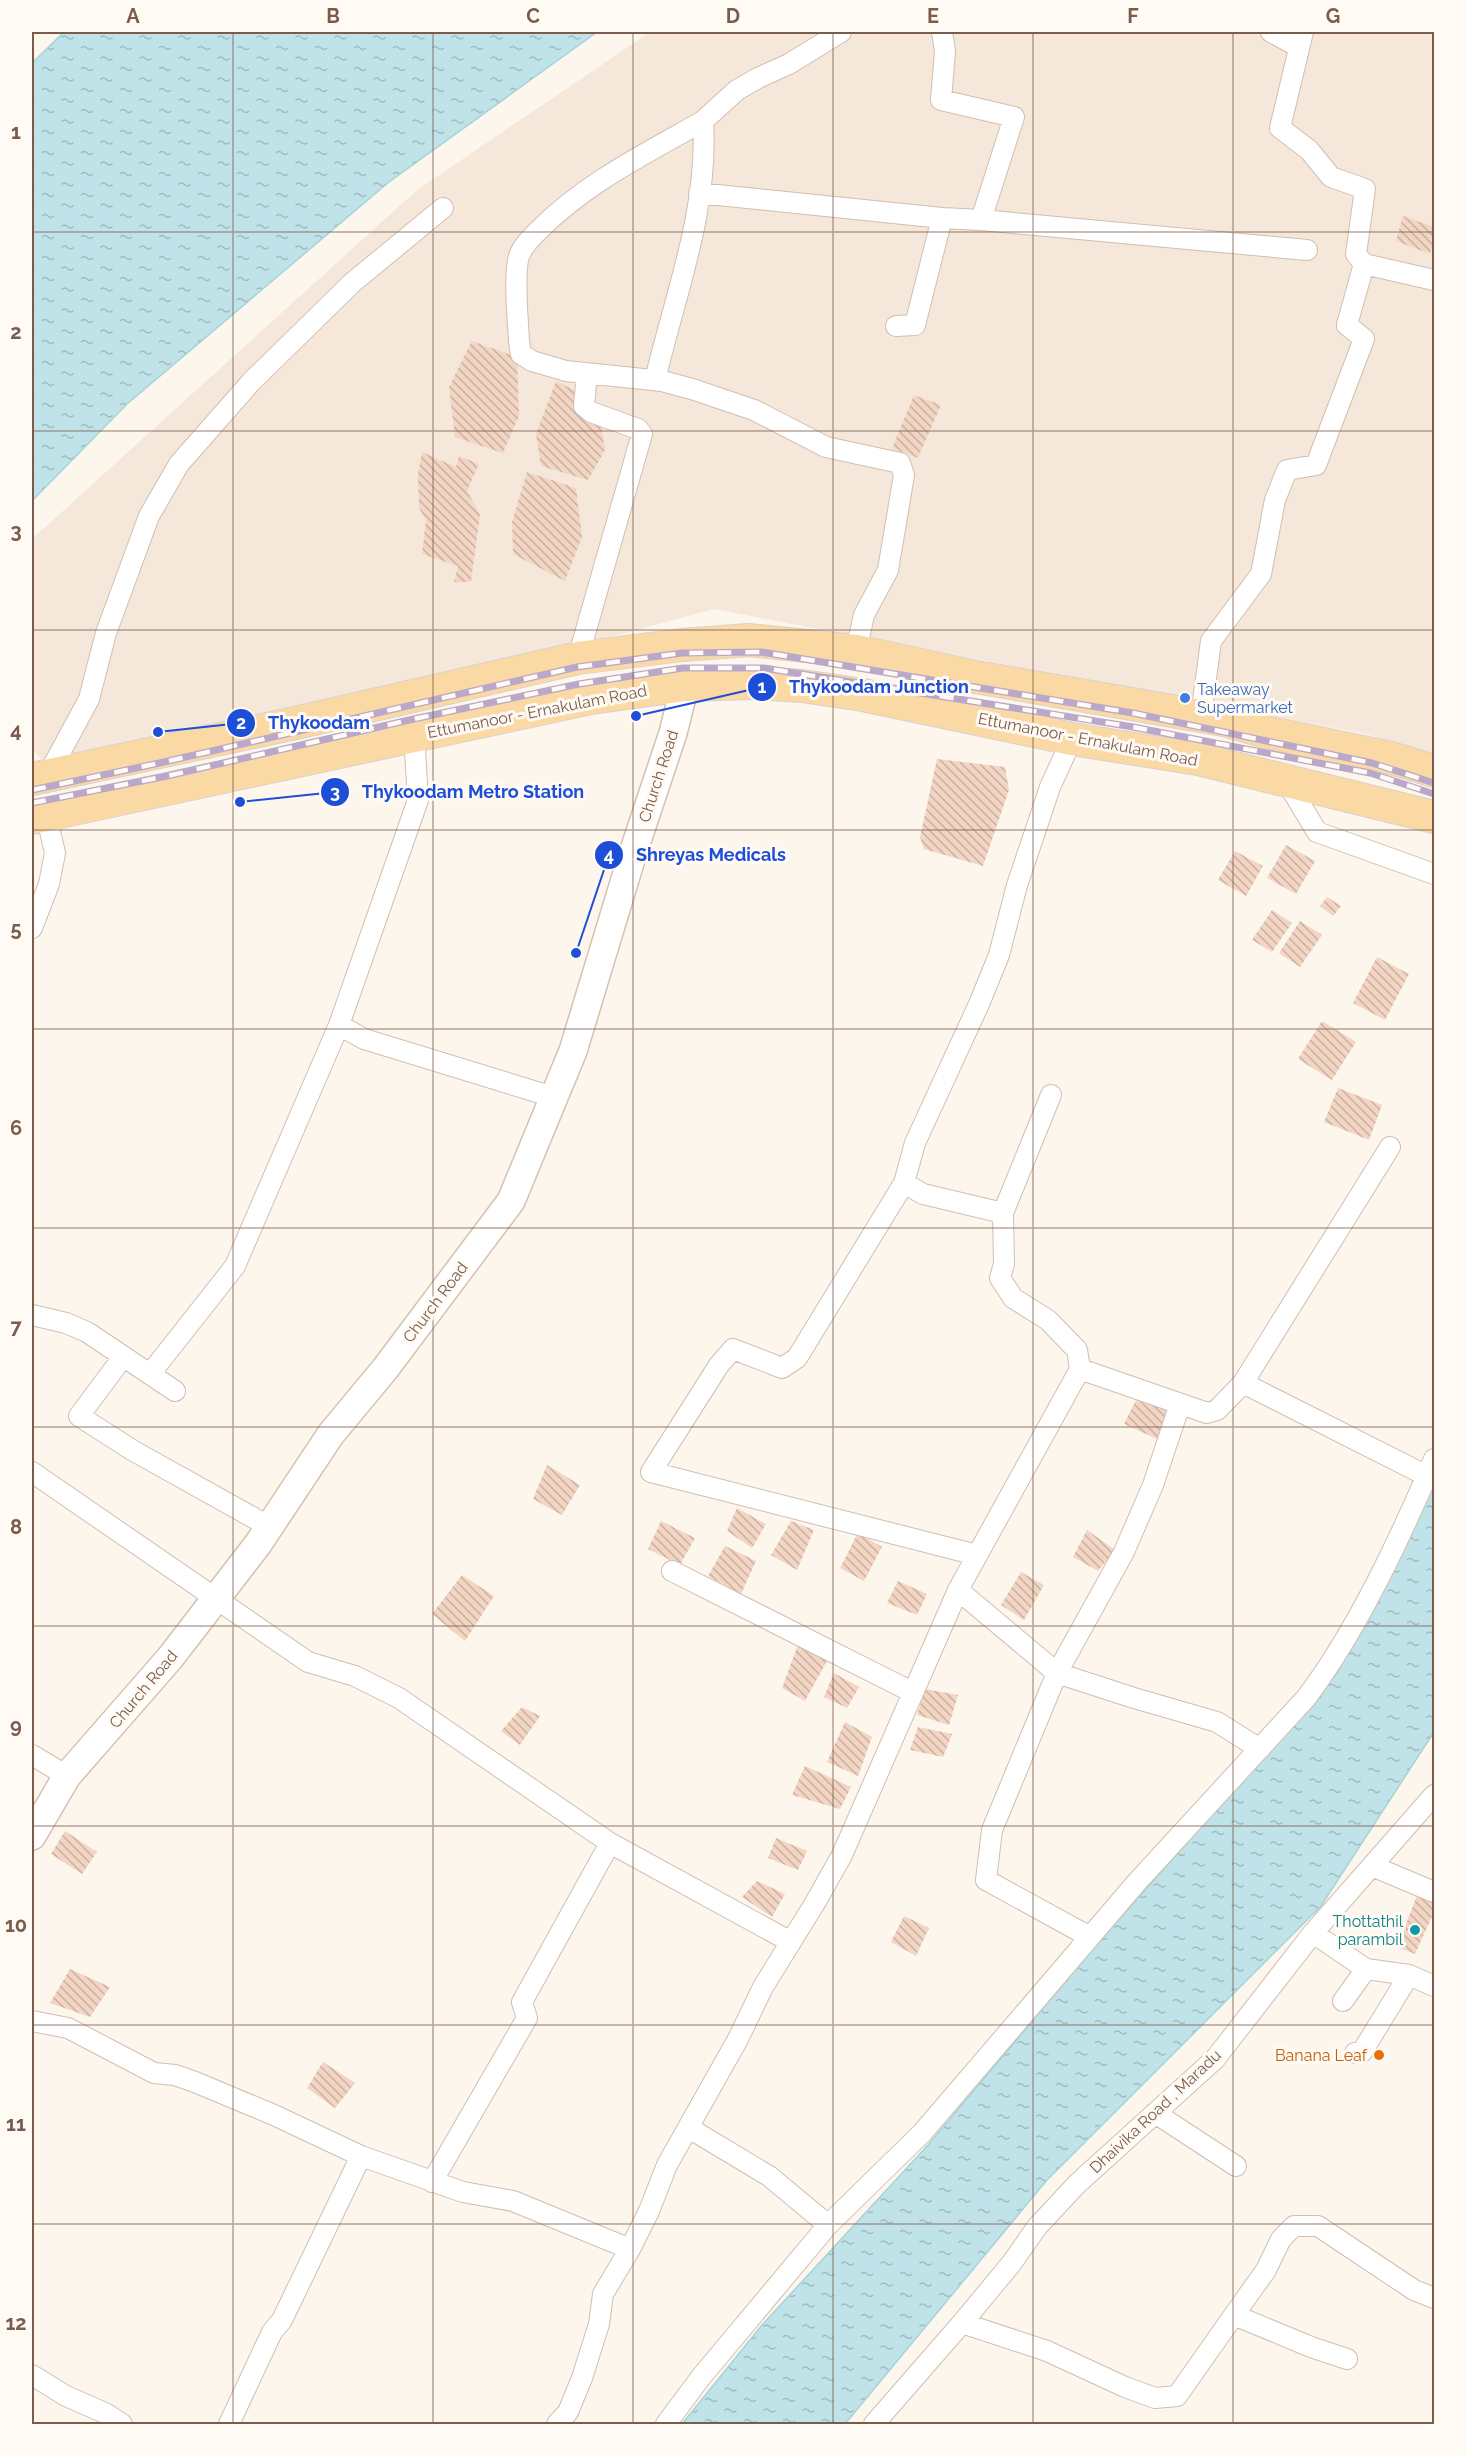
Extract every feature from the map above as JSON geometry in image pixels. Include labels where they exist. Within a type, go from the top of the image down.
[{"type":"main road","points":[[40,777],[300,722],[578,658],[682,645],[749,640],[856,651],[1011,684],[1201,716],[1391,758],[1434,771]]},
{"type":"main road","name":"Ettumanoor - Ernakulam Road","points":[[39,816],[591,698],[685,685],[753,683],[802,686],[864,695],[1072,739],[1198,759],[1434,817]]},
{"type":"main road","points":[[1003,723],[1011,684]]},
{"type":"street","points":[[841,32],[789,64],[737,90],[703,121],[643,153],[595,183],[548,222],[526,244],[518,258],[519,342],[521,354],[532,361],[566,371],[655,380],[730,400],[826,447],[900,463],[904,475],[888,570],[864,615],[856,651]]},
{"type":"street","points":[[942,32],[945,51],[941,100],[1014,117],[981,220]]},
{"type":"street","points":[[1271,32],[1301,40],[1280,128],[1309,150],[1331,177],[1365,189],[1356,254],[1364,264],[1434,280]]},
{"type":"street","points":[[655,380],[692,238],[704,142],[703,121]]},
{"type":"street","points":[[699,193],[942,218],[1307,250]]},
{"type":"street","points":[[40,777],[89,699],[106,633],[148,516],[179,464],[251,382],[352,283],[443,208]]},
{"type":"street","points":[[896,326],[915,326],[942,218]]},
{"type":"street","points":[[1201,716],[1211,641],[1261,574],[1275,500],[1287,470],[1316,465],[1364,339],[1347,325],[1364,264]]},
{"type":"street","points":[[578,658],[642,434],[638,429],[591,412],[584,406],[587,373]]},
{"type":"street","name":"Church Road","points":[[32,1836],[67,1776],[163,1666],[270,1527],[331,1434],[385,1369],[512,1201],[576,1040],[633,853],[673,733],[685,685]]},
{"type":"street","points":[[1266,732],[1312,727],[1434,765]]},
{"type":"street","points":[[150,1374],[235,1266],[339,1025],[418,800],[414,734]]},
{"type":"street","points":[[977,1555],[651,1472],[719,1365],[733,1349],[782,1368],[797,1358],[904,1183],[915,1143],[999,955],[1017,885],[1050,787],[1072,739]]},
{"type":"street","points":[[1285,779],[1317,832],[1434,874]]},
{"type":"street","points":[[32,928],[49,884],[55,853],[39,816]]},
{"type":"street","points":[[339,1025],[364,1039],[553,1097]]},
{"type":"street","points":[[558,2424],[568,2412],[582,2378],[599,2324],[603,2294],[630,2249],[649,2211],[667,2165],[738,2039],[763,1987],[842,1855],[958,1590],[996,1525],[1080,1369],[1077,1350],[1048,1320],[1013,1298],[1000,1278],[1004,1264],[1003,1213],[1051,1095]]},
{"type":"street","points":[[1080,1369],[1207,1413],[1217,1410],[1243,1383],[1390,1147]]},
{"type":"street","points":[[904,1183],[923,1194],[1003,1213]]},
{"type":"street","points":[[32,1315],[66,1323],[87,1332],[175,1391]]},
{"type":"street","points":[[123,1357],[80,1416],[132,1450],[270,1527]]},
{"type":"street","points":[[666,2424],[701,2377],[828,2225],[922,2133],[1090,1937],[1306,1698],[1330,1666],[1408,1520],[1431,1468],[1243,1383]]},
{"type":"street","points":[[1090,1937],[986,1880],[992,1830],[1058,1673],[1124,1552],[1153,1485],[1180,1404]]},
{"type":"street","points":[[32,1472],[308,1662],[355,1676],[399,1698],[610,1843],[791,1942]]},
{"type":"street","points":[[672,1571],[912,1692]]},
{"type":"street","points":[[958,1590],[1058,1673],[1217,1722],[1260,1749]]},
{"type":"street","points":[[32,1755],[67,1776]]},
{"type":"street","name":"Dhaivika Road , Maradu","points":[[874,2424],[962,2324],[1011,2264],[1037,2227],[1077,2184],[1215,2059],[1313,1933],[1434,1795]]},
{"type":"street","points":[[432,2182],[527,2018],[522,2002],[610,1843]]},
{"type":"street","points":[[1372,1866],[1434,1892]]},
{"type":"street","points":[[1313,1933],[1366,1969],[1409,1975],[1434,1986]]},
{"type":"street","points":[[1343,2001],[1366,1969]]},
{"type":"street","points":[[1355,2053],[1362,2052],[1409,1975]]},
{"type":"street","points":[[32,2021],[68,2028],[154,2073],[176,2075],[195,2082],[274,2115],[361,2156],[463,2192],[513,2200],[630,2249]]},
{"type":"street","points":[[1155,2113],[1236,2166]]},
{"type":"street","points":[[689,2128],[769,2176],[828,2225]]},
{"type":"street","points":[[229,2424],[272,2332],[282,2320],[361,2156]]},
{"type":"street","points":[[962,2324],[1047,2351],[1125,2387],[1155,2398],[1177,2396],[1266,2270],[1281,2239],[1294,2226],[1318,2226],[1414,2290],[1434,2298]]},
{"type":"street","points":[[1234,2314],[1311,2347],[1347,2359]]},
{"type":"street","points":[[32,2375],[66,2396],[105,2413],[122,2424]]},
{"type":"shaded area","points":[[650,32],[1434,32],[1434,755],[1366,734],[714,609],[566,649],[61,777],[32,750],[32,539],[417,190]]},
{"type":"water","points":[[64,32],[597,32],[389,182],[127,404],[32,501],[32,63]]},
{"type":"water","points":[[1434,1479],[1434,1732],[1321,1906],[1047,2180],[845,2424],[682,2424],[762,2325],[928,2145],[1092,1950],[1337,1673]]},
{"type":"building","points":[[1403,216],[1434,227],[1434,240],[1430,254],[1396,241]]},
{"type":"building","points":[[472,341],[517,357],[519,416],[503,453],[455,437],[449,387]]},
{"type":"building","points":[[556,381],[580,393],[600,420],[605,450],[588,480],[541,466],[536,434]]},
{"type":"building","points":[[914,395],[941,405],[918,458],[892,448]]},
{"type":"building","points":[[422,452],[456,467],[459,456],[479,464],[467,491],[480,514],[471,582],[454,582],[458,566],[422,554],[426,520],[419,508],[418,475]]},
{"type":"building","points":[[527,472],[576,488],[582,537],[565,581],[513,554],[512,522]]},
{"type":"building","points":[[937,759],[1005,767],[1009,790],[983,866],[924,849],[920,837]]},
{"type":"building","points":[[1286,845],[1315,861],[1296,894],[1267,878]]},
{"type":"building","points":[[1235,851],[1263,866],[1246,896],[1218,880]]},
{"type":"building","points":[[1327,897],[1341,906],[1333,916],[1320,906]]},
{"type":"building","points":[[1272,910],[1292,923],[1272,952],[1252,940]]},
{"type":"building","points":[[1300,921],[1322,935],[1300,967],[1279,953]]},
{"type":"building","points":[[1377,957],[1409,974],[1385,1020],[1353,1003]]},
{"type":"building","points":[[1322,1021],[1356,1042],[1332,1080],[1298,1059]]},
{"type":"building","points":[[1338,1088],[1382,1105],[1369,1140],[1324,1122]]},
{"type":"building","points":[[1136,1400],[1172,1412],[1159,1440],[1124,1424]]},
{"type":"building","points":[[547,1465],[580,1485],[562,1515],[533,1499]]},
{"type":"building","points":[[737,1508],[766,1524],[752,1548],[727,1531]]},
{"type":"building","points":[[661,1521],[695,1538],[680,1565],[648,1549]]},
{"type":"building","points":[[791,1521],[814,1530],[797,1570],[771,1555]]},
{"type":"building","points":[[1087,1530],[1115,1550],[1098,1571],[1073,1557]]},
{"type":"building","points":[[858,1533],[882,1547],[864,1581],[840,1568]]},
{"type":"building","points":[[725,1546],[756,1561],[741,1594],[708,1576]]},
{"type":"building","points":[[1021,1572],[1044,1585],[1024,1620],[1001,1605]]},
{"type":"building","points":[[462,1575],[494,1596],[465,1641],[432,1614]]},
{"type":"building","points":[[898,1581],[927,1594],[917,1615],[887,1603]]},
{"type":"building","points":[[799,1642],[827,1661],[805,1701],[782,1688]]},
{"type":"building","points":[[834,1673],[859,1687],[847,1708],[824,1697]]},
{"type":"building","points":[[925,1689],[958,1695],[949,1725],[917,1715]]},
{"type":"building","points":[[522,1707],[540,1716],[520,1745],[501,1731]]},
{"type":"building","points":[[845,1722],[872,1737],[858,1776],[827,1762]]},
{"type":"building","points":[[918,1727],[952,1734],[943,1757],[910,1750]]},
{"type":"building","points":[[805,1766],[851,1787],[840,1809],[792,1795]]},
{"type":"building","points":[[65,1831],[97,1852],[82,1874],[51,1854]]},
{"type":"building","points":[[776,1838],[807,1851],[798,1870],[768,1858]]},
{"type":"building","points":[[757,1881],[785,1894],[772,1917],[742,1897]]},
{"type":"building","name":"Thottathil parambil","points":[[1418,1893],[1434,1900],[1434,1912],[1415,1954],[1397,1947]]},
{"type":"building","points":[[904,1916],[929,1928],[916,1956],[891,1942]]},
{"type":"building","points":[[70,1969],[110,1987],[90,2017],[50,2003]]},
{"type":"building","points":[[323,2062],[355,2083],[335,2108],[307,2088]]},
{"type":"railway","points":[[32,790],[577,667],[682,653],[761,652],[1133,713],[1372,763],[1434,783]]},
{"type":"railway","points":[[32,803],[167,776],[409,720],[579,684],[683,668],[764,668],[1133,727],[1370,773],[1434,794]]},
{"type":"place","name":"Takeaway Supermarket","points":[[1185,698]]},
{"type":"place","name":"Thykoodam Junction","points":[[636,716]]},
{"type":"place","name":"Thykoodam","points":[[158,732]]},
{"type":"place","name":"Thykoodam Metro Station","points":[[240,802]]},
{"type":"place","name":"Shreyas Medicals","points":[[576,953]]},
{"type":"place","name":"Thottathil parambil","points":[[1415,1930]]},
{"type":"place","name":"Banana Leaf","points":[[1379,2055]]}]
